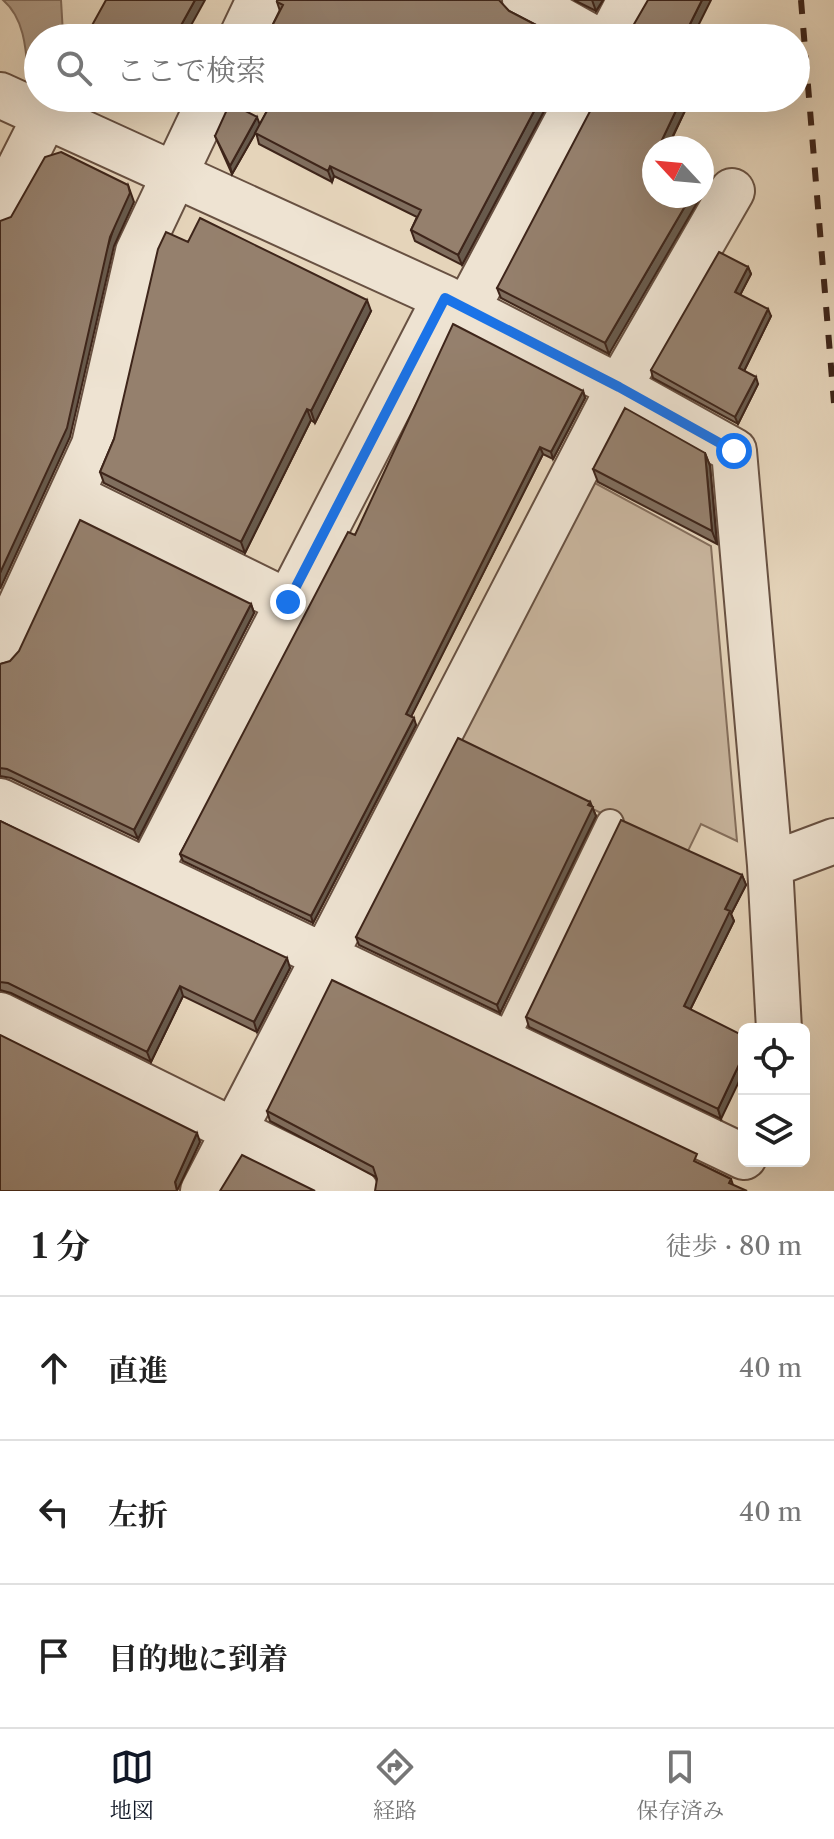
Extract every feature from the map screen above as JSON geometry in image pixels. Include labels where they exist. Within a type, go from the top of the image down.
[{"type":"street","points":[[248,24],[259,0]]},
{"type":"street","points":[[525,0],[568,24]]},
{"type":"street","points":[[617,24],[630,0]]},
{"type":"street","points":[[0,95],[24,107]]},
{"type":"street","points":[[35,112],[456,304],[619,387],[734,451],[770,865],[779,1023]]},
{"type":"street","points":[[0,649],[94,445],[138,252],[204,112]]},
{"type":"street","points":[[149,872],[288,602],[456,304],[571,112]]},
{"type":"street","points":[[0,206],[45,117]]},
{"type":"street","points":[[203,1191],[619,387],[732,191]]},
{"type":"street","points":[[71,495],[288,602]]},
{"type":"street","points":[[0,801],[504,1042],[738,1159]]},
{"type":"street","points":[[770,865],[834,841]]},
{"type":"street","points":[[0,1015],[356,1191]]},
{"type":"lane","points":[[504,1042],[610,823]]},
{"type":"shaded area","points":[[3,0],[61,0],[62,24],[24,24],[24,40],[20,24]]},
{"type":"shaded area","points":[[582,476],[711,546],[737,841],[701,824],[686,855],[447,737]]},
{"type":"building","points":[[106,0],[195,0],[182,24],[93,24]]},
{"type":"building","points":[[499,0],[509,11],[534,24],[273,24],[283,5],[277,2]]},
{"type":"building","points":[[648,0],[702,0],[690,24],[634,24]]},
{"type":"building","points":[[226,112],[247,112],[257,117],[230,166],[215,136]]},
{"type":"building","points":[[266,112],[534,112],[458,255],[411,230],[421,210],[330,166],[328,171],[255,133]]},
{"type":"building","points":[[590,112],[675,112],[664,136],[642,136],[642,208],[684,208],[605,343],[497,288]]},
{"type":"building","points":[[61,152],[128,185],[130,193],[110,237],[67,428],[0,573],[0,221],[11,217],[45,157]]},
{"type":"building","points":[[200,218],[367,300],[311,411],[307,409],[241,542],[100,472],[114,439],[158,249],[166,232],[188,242]]},
{"type":"building","points":[[719,252],[748,267],[735,292],[768,309],[739,368],[756,377],[735,417],[651,370]]},
{"type":"building","points":[[453,324],[583,391],[551,452],[540,447],[406,714],[414,718],[311,916],[180,854],[348,532],[355,535]]},
{"type":"building","points":[[625,408],[705,453],[712,531],[593,469]]},
{"type":"building","points":[[80,520],[251,604],[134,830],[0,768],[0,664],[10,661],[19,651]]},
{"type":"building","points":[[458,738],[590,802],[588,805],[593,807],[497,1005],[356,937]]},
{"type":"building","points":[[621,820],[742,875],[725,909],[730,911],[684,1006],[738,1033],[738,1067],[718,1109],[526,1017]]},
{"type":"building","points":[[0,821],[287,958],[254,1022],[180,986],[147,1052],[8,983],[0,982]]},
{"type":"building","points":[[332,980],[697,1154],[694,1161],[731,1179],[729,1183],[747,1191],[375,1191],[377,1179],[373,1167],[267,1111]]},
{"type":"building","points":[[0,1035],[197,1133],[175,1182],[177,1191],[0,1191]]},
{"type":"building","points":[[242,1155],[315,1191],[220,1191]]},
{"type":"railway","points":[[801,0],[803,24]]},
{"type":"railway","points":[[810,110],[834,403]]},
{"type":"route","points":[[288,602],[445,298],[619,387],[734,451]]}]
